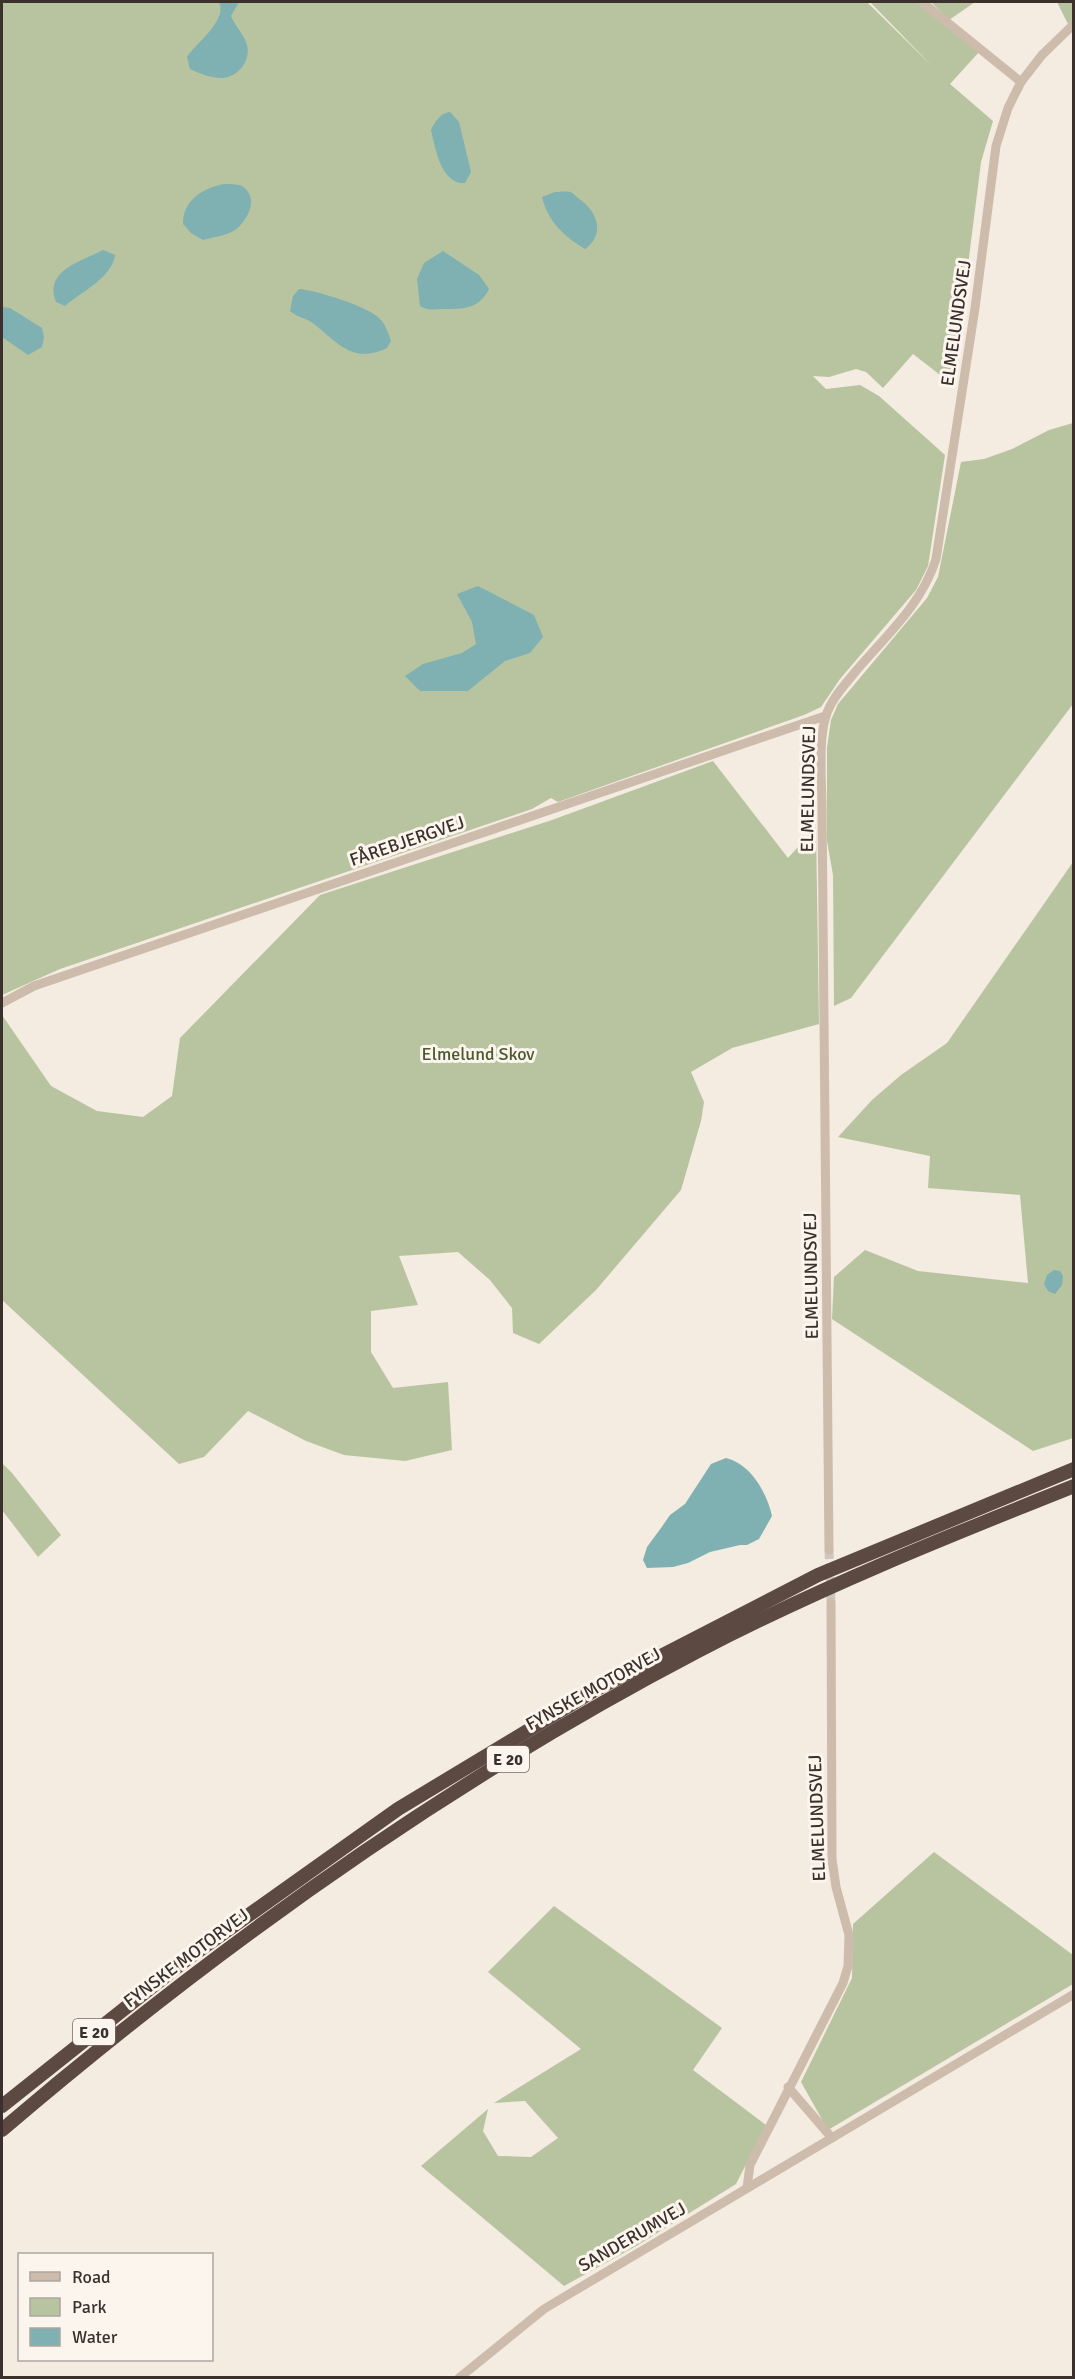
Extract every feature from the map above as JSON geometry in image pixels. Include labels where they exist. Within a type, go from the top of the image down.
[{"type":"highway","name":"FYNSKE MOTORVEJ","points":[[2,2106],[187,1959],[398,1809],[575,1702],[818,1575],[1074,1469]]},
{"type":"highway","name":"FYNSKE MOTORVEJ","points":[[2,2130],[98,2048],[254,1929],[399,1827],[542,1738],[699,1651],[905,1553],[1074,1486]]},
{"type":"street","points":[[922,2],[1021,82]]},
{"type":"street","name":"ELMELUNDSVEJ","points":[[829,1550],[822,808],[825,716],[838,694],[919,599],[930,580],[936,559],[975,308],[996,146],[1008,108],[1021,82],[1042,55],[1074,24]]},
{"type":"street","name":"FÅREBJERGVEJ","points":[[2,1003],[44,982],[825,716]]},
{"type":"street","name":"ELMELUNDSVEJ","points":[[747,2188],[750,2165],[843,1983],[850,1950],[849,1935],[836,1887],[832,1859],[831,1602]]},
{"type":"street","name":"SANDERUMVEJ","points":[[459,2378],[544,2308],[1074,1994]]},
{"type":"street","points":[[788,2087],[832,2138]]},
{"type":"green space","points":[[2,2],[867,2],[932,66],[870,2],[918,2],[979,52],[950,84],[993,121],[981,162],[953,385],[913,354],[883,388],[866,372],[856,369],[829,377],[813,376],[826,389],[860,385],[879,396],[945,455],[928,566],[916,590],[840,679],[821,707],[804,715],[558,802],[551,798],[532,809],[60,969],[2,995]]},
{"type":"green space","points":[[931,2],[975,2],[949,20]]},
{"type":"green space","points":[[1057,2],[1073,2],[1073,20],[1068,24]]},
{"type":"green space","points":[[1073,423],[1073,704],[851,998],[834,1006],[833,875],[827,841],[827,748],[831,720],[838,704],[927,598],[938,577],[961,462],[984,459],[1012,449],[1049,430]]},
{"type":"green space","name":"Elmelund Skov","points":[[713,761],[788,858],[816,827],[819,1024],[732,1048],[691,1072],[704,1102],[701,1121],[681,1190],[596,1290],[539,1344],[513,1333],[512,1308],[490,1280],[458,1252],[399,1256],[418,1305],[371,1311],[371,1352],[393,1388],[448,1382],[452,1450],[405,1461],[344,1455],[306,1441],[248,1411],[204,1457],[179,1464],[2,1300],[2,1015],[51,1086],[97,1111],[143,1117],[172,1096],[180,1038],[320,895],[552,820]]},
{"type":"green space","points":[[1073,862],[1073,1438],[1033,1451],[832,1319],[834,1277],[865,1250],[918,1271],[1028,1283],[1020,1195],[928,1188],[930,1156],[838,1137],[872,1100],[901,1075],[947,1043]]},
{"type":"green space","points":[[2,1463],[61,1535],[38,1557],[2,1510]]},
{"type":"green space","points":[[934,1852],[1073,1955],[1073,1984],[828,2130],[801,2082],[852,1978],[853,1924]]},
{"type":"green space","points":[[554,1906],[722,2028],[693,2070],[766,2125],[736,2184],[638,2245],[564,2286],[421,2166],[488,2109],[483,2131],[498,2156],[531,2157],[558,2138],[525,2101],[494,2103],[581,2049],[488,1972]]},
{"type":"water","points":[[219,2],[239,2],[231,16],[244,37],[248,51],[242,67],[234,75],[222,78],[190,69],[187,57],[215,23],[221,9]]},
{"type":"water","points":[[450,112],[459,122],[471,172],[465,183],[457,182],[445,172],[437,155],[431,130],[441,116]]},
{"type":"water","points":[[223,184],[240,185],[247,191],[251,203],[248,215],[235,230],[203,240],[191,233],[183,224],[186,208],[201,193]]},
{"type":"water","points":[[555,192],[572,193],[592,212],[597,232],[591,244],[585,249],[570,239],[548,214],[542,197]]},
{"type":"water","points":[[103,250],[115,255],[113,263],[102,278],[65,306],[56,302],[53,291],[60,274],[67,268]]},
{"type":"water","points":[[443,251],[479,275],[489,289],[481,301],[464,308],[429,309],[420,306],[417,279],[424,263]]},
{"type":"water","points":[[299,289],[340,299],[372,313],[380,319],[387,331],[391,341],[387,348],[365,354],[347,350],[339,345],[311,322],[290,311],[293,296]]},
{"type":"water","points":[[2,307],[10,308],[42,328],[44,337],[42,347],[28,355],[2,337]]},
{"type":"water","points":[[478,586],[534,615],[543,637],[530,653],[505,661],[468,691],[420,691],[405,676],[423,664],[462,653],[476,644],[472,622],[457,594]]},
{"type":"water","points":[[1054,1270],[1060,1271],[1063,1276],[1062,1285],[1055,1294],[1048,1291],[1044,1284],[1047,1275]]},
{"type":"water","points":[[726,1458],[743,1466],[750,1473],[766,1498],[772,1516],[759,1539],[747,1545],[710,1552],[688,1563],[673,1567],[647,1568],[643,1560],[647,1547],[670,1515],[685,1504],[711,1464]]},
{"type":"tunnel","points":[[829,1550],[831,1602]]}]
